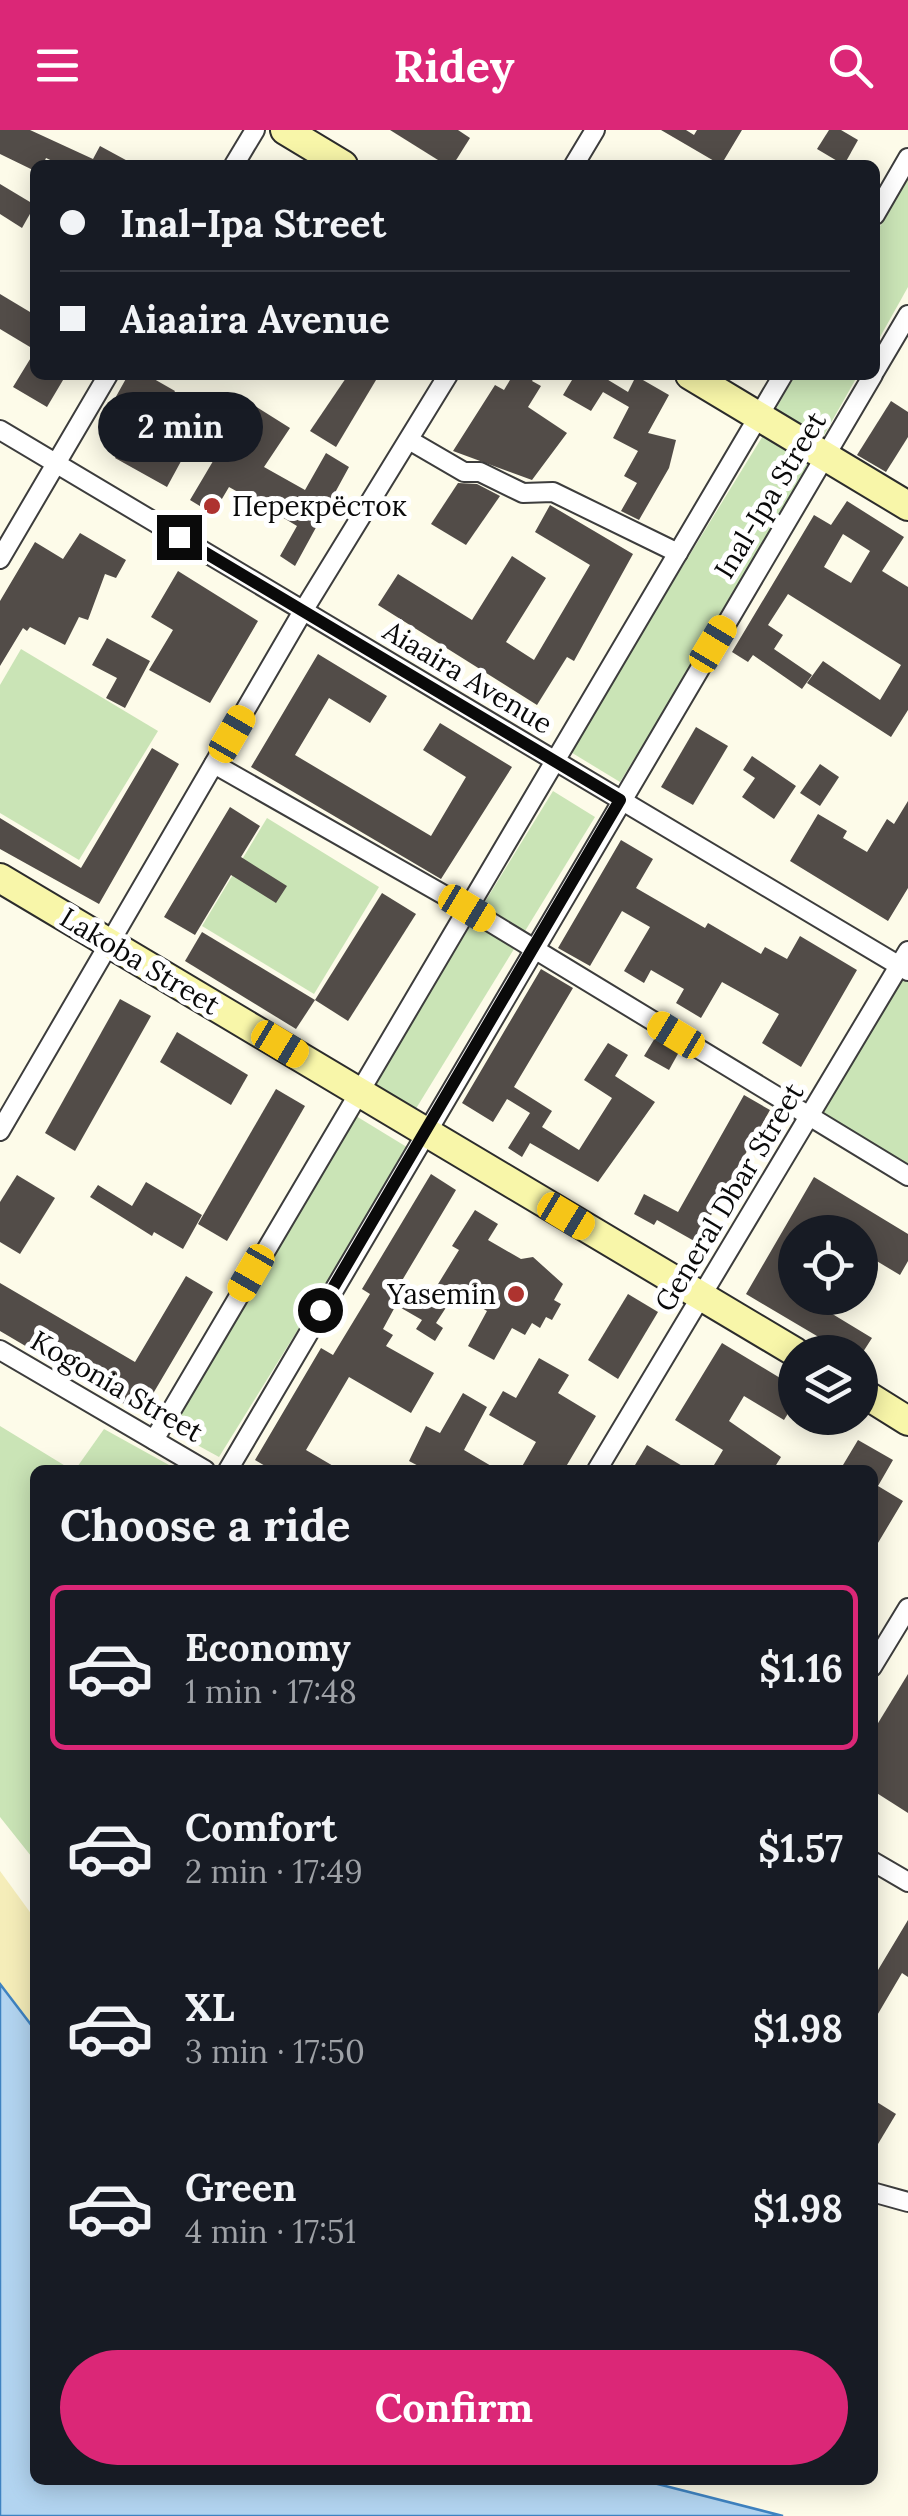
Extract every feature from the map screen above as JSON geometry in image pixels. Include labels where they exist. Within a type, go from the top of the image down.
[{"type":"main road","points":[[284,130],[334,160]]},
{"type":"main road","points":[[698,380],[908,506]]},
{"type":"main road","name":"Lakoba Street","points":[[0,878],[778,1342]]},
{"type":"main road","points":[[878,1402],[908,1421]]},
{"type":"street","points":[[237,160],[255,130]]},
{"type":"street","points":[[577,160],[595,130]]},
{"type":"street","points":[[880,206],[908,158]]},
{"type":"street","name":"Inal-Ipa Street","points":[[880,363],[908,315]]},
{"type":"street","points":[[0,559],[105,380]]},
{"type":"street","points":[[0,1131],[303,611],[445,380]]},
{"type":"street","name":"Inal-Ipa Street","points":[[154,1440],[780,380]]},
{"type":"street","name":"Inal-Ipa Street","points":[[231,1465],[532,947],[870,380]]},
{"type":"street","name":"Aiaaira Avenue","points":[[0,430],[620,800],[905,962]]},
{"type":"street","points":[[408,440],[464,472],[480,472],[522,494],[553,492],[678,554]]},
{"type":"street","points":[[214,764],[467,908],[908,1176]]},
{"type":"street","name":"General Dbar Street","points":[[600,1465],[905,962]]},
{"type":"street","name":"Kogonia Street","points":[[0,1350],[197,1465]]},
{"type":"street","points":[[878,1657],[908,1608]]},
{"type":"street","points":[[878,1864],[908,1882]]},
{"type":"street","points":[[878,2194],[908,2202]]},
{"type":"green space","points":[[908,177],[908,287],[880,337],[880,226]]},
{"type":"green space","points":[[792,380],[855,380],[819,444],[772,416]]},
{"type":"green space","points":[[764,434],[815,465],[620,782],[569,751]]},
{"type":"green space","points":[[21,649],[158,731],[79,860],[0,813],[0,685]]},
{"type":"green space","points":[[553,791],[595,817],[409,1120],[367,1094]]},
{"type":"green space","points":[[267,818],[379,887],[314,994],[202,926]]},
{"type":"green space","points":[[904,977],[908,979],[908,1171],[819,1116]]},
{"type":"green space","points":[[356,1116],[410,1149],[219,1457],[168,1429]]},
{"type":"green space","points":[[0,1426],[64,1465],[30,1465],[30,1855],[0,1817]]},
{"type":"green space","points":[[104,1429],[169,1465],[79,1465]]},
{"type":"sand","points":[[0,1871],[30,1912],[30,2025],[0,1986]]},
{"type":"water","points":[[0,1984],[30,2023],[30,2485],[662,2485],[783,2516],[0,2516]]},
{"type":"building","points":[[0,130],[30,130],[93,159],[100,146],[126,160],[46,158],[30,160],[30,169],[0,154]]},
{"type":"building","points":[[390,130],[458,130],[470,138],[456,160],[438,160]]},
{"type":"building","points":[[661,130],[686,130],[694,135],[697,130],[742,130],[724,160],[712,160]]},
{"type":"building","points":[[829,130],[841,130],[858,140],[847,160],[836,160],[817,149]]},
{"type":"building","points":[[0,184],[30,202],[30,214],[22,228],[0,214]]},
{"type":"building","points":[[0,294],[30,312],[30,347],[0,329]]},
{"type":"building","points":[[30,359],[30,380],[63,380],[47,407],[13,387]]},
{"type":"building","points":[[125,380],[156,380],[175,391],[158,422],[192,441],[167,487],[115,458],[133,426],[108,411]]},
{"type":"building","points":[[345,380],[376,380],[336,447],[310,431]]},
{"type":"building","points":[[510,380],[533,380],[541,386],[528,407],[567,433],[532,480],[453,451],[495,385],[504,390]]},
{"type":"building","points":[[572,380],[608,380],[628,392],[634,380],[643,380],[669,395],[648,433],[676,440],[669,468],[639,520],[621,511],[637,483],[624,476],[638,451],[613,438],[629,407],[603,392],[591,411],[563,395]]},
{"type":"building","points":[[891,401],[908,412],[908,437],[886,472],[857,455]]},
{"type":"building","points":[[255,406],[290,428],[264,467],[305,490],[326,453],[349,467],[295,566],[280,556],[297,526],[229,487],[213,514],[190,500],[222,446],[227,449]]},
{"type":"building","points":[[458,483],[477,484],[500,496],[466,545],[431,524]]},
{"type":"building","points":[[847,501],[904,537],[882,571],[908,587],[908,710],[891,737],[807,683],[823,661],[880,700],[901,665],[788,594],[768,625],[783,635],[774,649],[812,675],[802,689],[753,655],[748,662],[732,652],[814,515],[831,525]],"holes":[[[843,534],[870,551],[851,583],[824,567]]]},
{"type":"building","points":[[550,505],[633,554],[574,661],[567,657],[537,705],[378,605],[398,574],[472,620],[512,556],[546,578],[506,642],[534,660],[590,565],[535,532]]},
{"type":"building","points":[[80,533],[126,560],[116,578],[105,574],[88,620],[79,617],[65,645],[30,627],[27,631],[23,628],[0,666],[0,601],[35,542],[63,559]]},
{"type":"building","points":[[178,571],[258,621],[210,703],[149,670],[173,630],[151,617]]},
{"type":"building","points":[[107,638],[150,661],[125,708],[106,698],[117,678],[92,665]]},
{"type":"building","points":[[318,654],[387,696],[370,723],[329,698],[295,755],[431,836],[466,777],[423,750],[440,723],[512,767],[441,879],[251,767]]},
{"type":"building","points":[[696,727],[728,746],[693,805],[661,787]]},
{"type":"building","points":[[152,748],[179,764],[99,904],[0,849],[0,818],[81,868]]},
{"type":"building","points":[[752,756],[796,786],[774,819],[742,797],[755,778],[743,770]]},
{"type":"building","points":[[820,764],[839,777],[820,806],[800,793]]},
{"type":"building","points":[[908,801],[908,888],[888,921],[790,861],[818,814],[847,831],[843,838],[867,852],[887,819],[894,824]]},
{"type":"building","points":[[230,807],[260,826],[241,857],[287,886],[276,903],[231,875],[195,935],[164,917]]},
{"type":"building","points":[[621,840],[653,859],[636,888],[705,928],[708,923],[761,954],[765,947],[787,959],[800,936],[857,970],[801,1067],[762,1043],[779,1014],[722,982],[701,1018],[676,1003],[684,989],[651,970],[644,983],[624,971],[650,927],[622,911],[590,966],[558,948]]},
{"type":"building","points":[[382,893],[416,914],[348,1021],[315,1000]]},
{"type":"building","points":[[202,932],[315,1000],[296,1029],[185,961]]},
{"type":"building","points":[[541,969],[573,988],[514,1087],[552,1111],[542,1127],[579,1150],[612,1098],[584,1080],[608,1043],[628,1055],[615,1076],[655,1102],[598,1182],[530,1143],[522,1157],[508,1148],[530,1113],[507,1099],[493,1122],[462,1103]]},
{"type":"building","points":[[120,999],[151,1016],[75,1151],[45,1133]]},
{"type":"building","points":[[177,1032],[248,1075],[231,1105],[160,1062]]},
{"type":"building","points":[[655,1038],[679,1052],[669,1070],[644,1056]]},
{"type":"building","points":[[276,1089],[305,1106],[227,1241],[198,1224]]},
{"type":"building","points":[[744,1095],[770,1110],[696,1242],[657,1220],[654,1225],[634,1214],[644,1194],[678,1212]]},
{"type":"building","points":[[431,1174],[456,1190],[397,1289],[418,1302],[421,1298],[427,1302],[459,1250],[452,1246],[475,1210],[498,1224],[488,1240],[521,1259],[533,1257],[563,1284],[554,1300],[561,1304],[552,1320],[546,1317],[540,1328],[532,1323],[525,1335],[512,1328],[494,1360],[468,1346],[487,1311],[456,1292],[436,1323],[443,1328],[435,1341],[416,1329],[422,1320],[396,1305],[383,1329],[393,1335],[386,1346],[434,1373],[411,1413],[349,1377],[306,1450],[332,1465],[264,1465],[255,1460],[321,1348],[333,1355],[370,1294],[362,1289]]},
{"type":"building","points":[[17,1175],[55,1198],[20,1254],[0,1242],[0,1202]]},
{"type":"building","points":[[814,1177],[877,1215],[792,1215]]},
{"type":"building","points":[[146,1182],[202,1215],[183,1249],[154,1232],[152,1236],[90,1197],[98,1185],[132,1206]]},
{"type":"building","points":[[878,1216],[908,1234],[908,1261],[900,1275],[878,1262]]},
{"type":"building","points":[[778,1239],[778,1313],[746,1294]]},
{"type":"building","points":[[186,1276],[213,1292],[141,1414],[0,1331],[0,1283],[135,1362]]},
{"type":"building","points":[[628,1294],[658,1312],[618,1379],[588,1360]]},
{"type":"building","points":[[781,1315],[834,1315],[867,1335],[815,1335]]},
{"type":"building","points":[[722,1343],[778,1377],[778,1416],[744,1396],[729,1421],[781,1457],[776,1465],[714,1465],[723,1450],[675,1420]]},
{"type":"building","points":[[539,1358],[569,1375],[558,1393],[596,1416],[567,1465],[523,1465],[536,1442],[489,1415],[503,1391],[516,1398]]},
{"type":"building","points":[[463,1393],[487,1407],[464,1450],[490,1465],[417,1465],[409,1461],[426,1426],[440,1433]]},
{"type":"building","points":[[858,1440],[893,1460],[878,1486],[878,1465],[843,1465]]},
{"type":"building","points":[[647,1445],[681,1465],[635,1465]]},
{"type":"building","points":[[878,1486],[903,1501],[878,1543]]},
{"type":"building","points":[[908,1674],[908,1813],[878,1794],[878,1723]]},
{"type":"building","points":[[908,1920],[908,1977],[902,1973],[878,2014],[878,1970]]},
{"type":"building","points":[[878,2103],[896,2114],[878,2144]]},
{"type":"place","name":"Перекрёсток","points":[[212,506]]},
{"type":"place","name":"Yasemin","points":[[516,1294]]},
{"type":"route","points":[[179,537],[620,800],[320,1310]]}]
